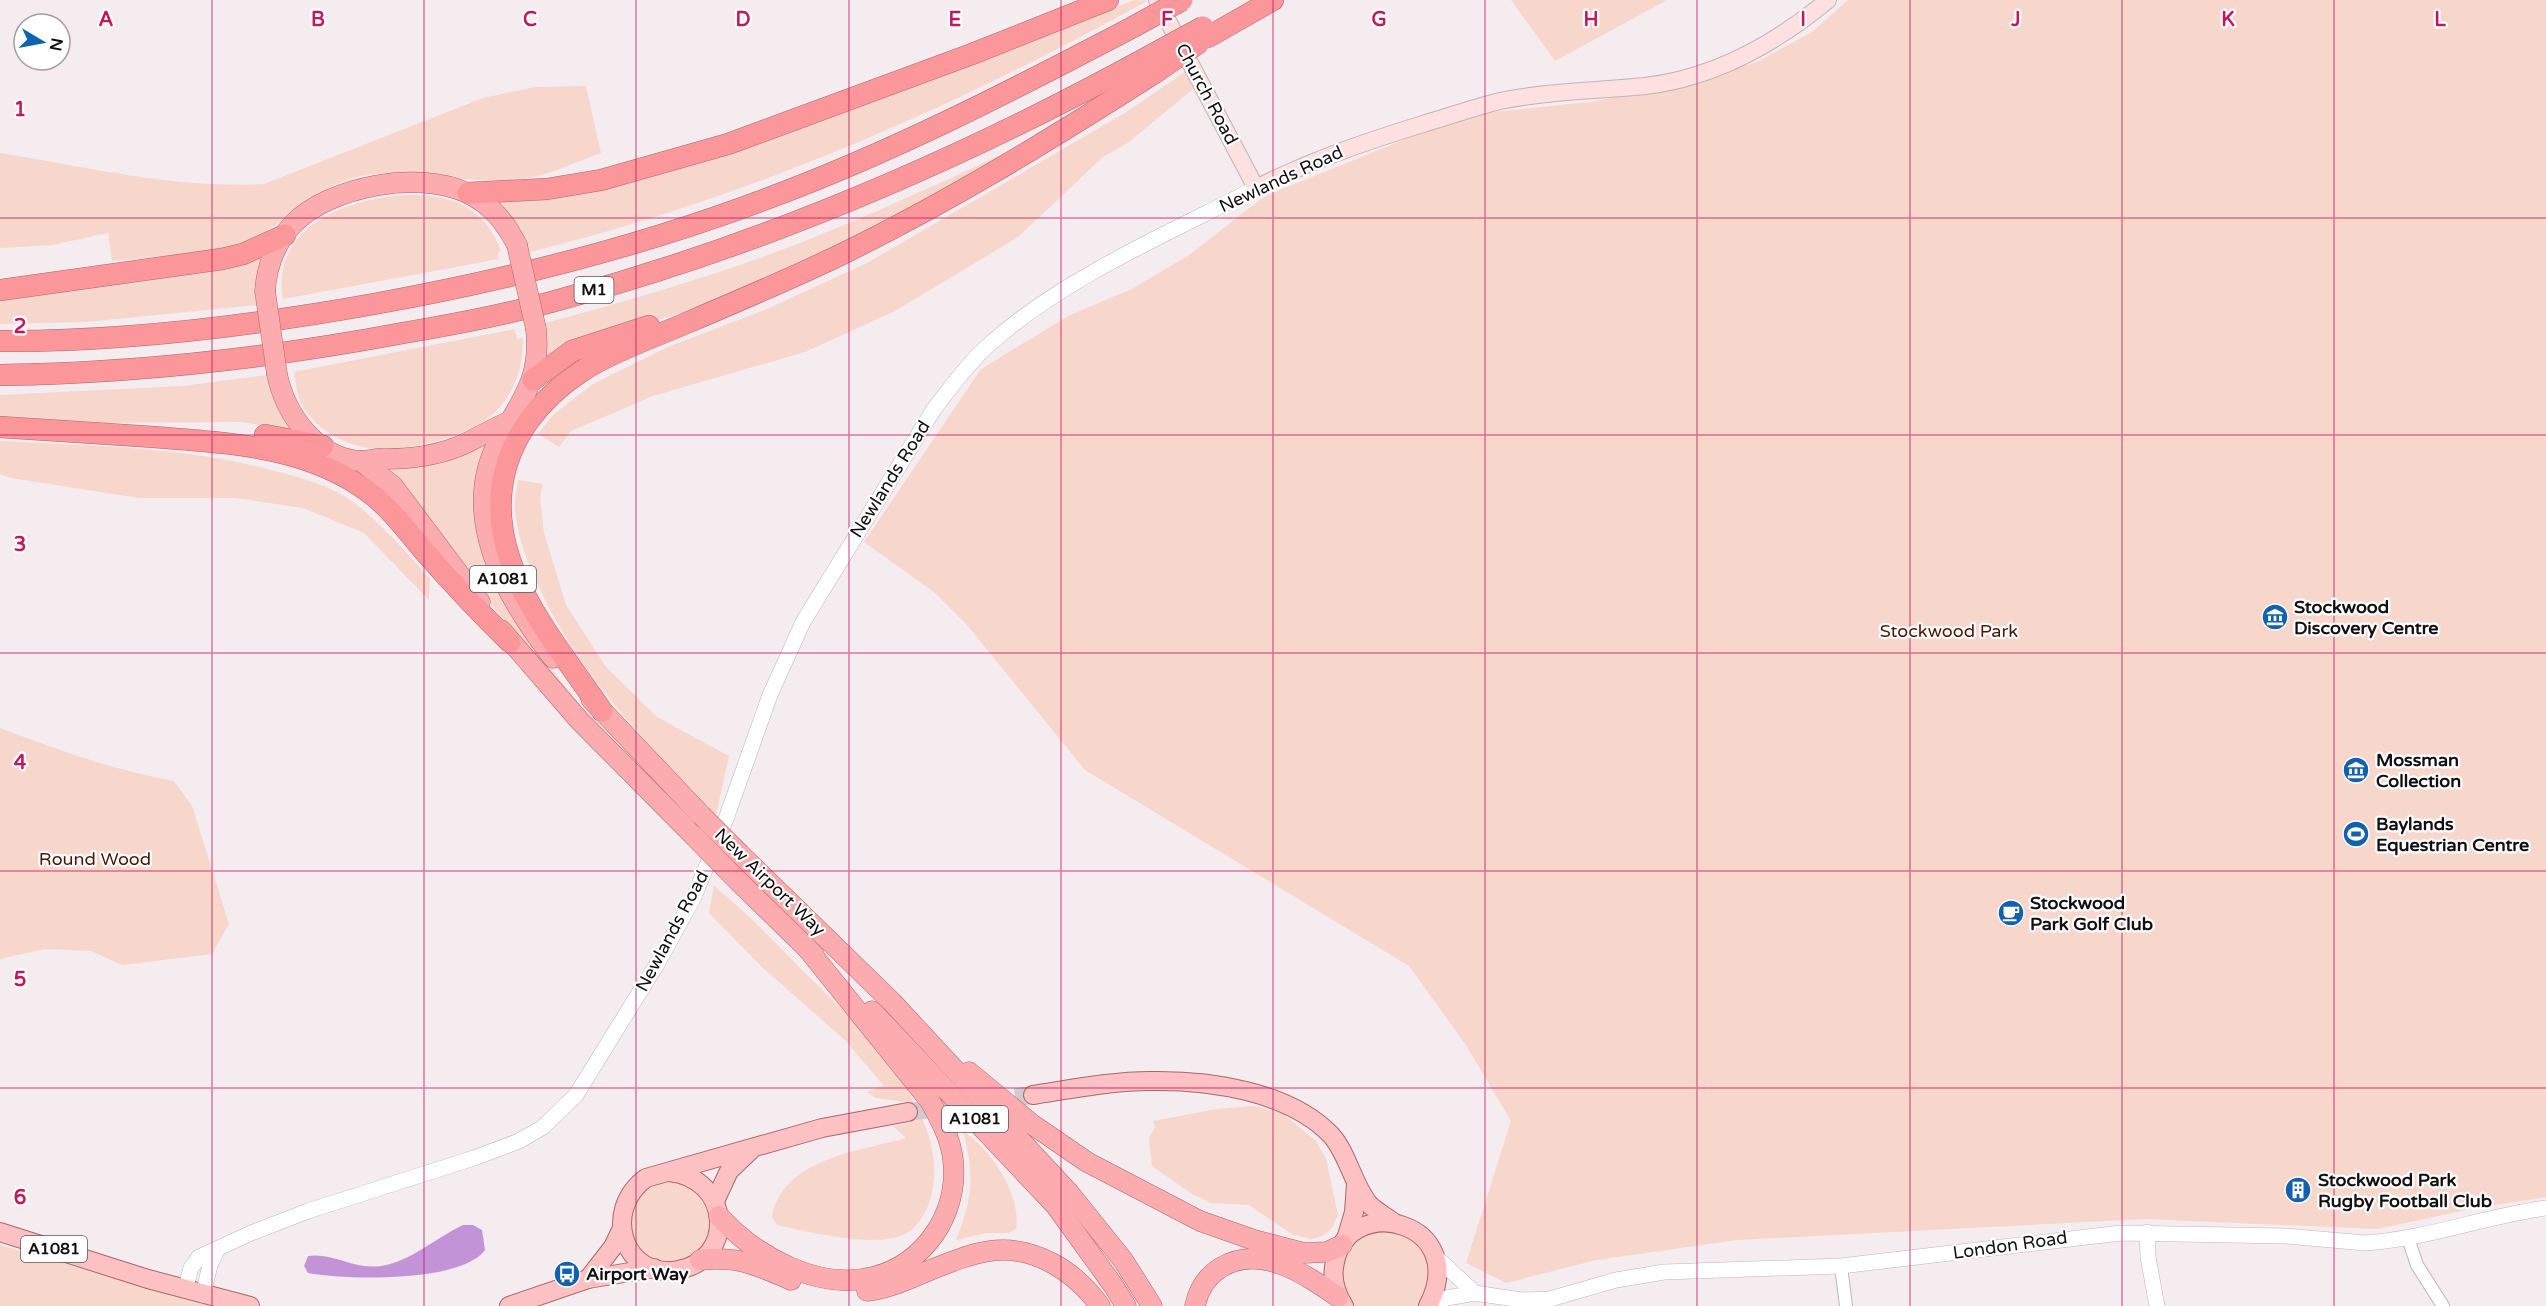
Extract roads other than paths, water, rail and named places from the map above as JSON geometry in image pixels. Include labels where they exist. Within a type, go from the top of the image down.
[{"type":"highway","points":[[468,193],[547,189],[573,185],[644,169],[717,147],[972,54],[1108,0]]},
{"type":"highway","name":"M1","points":[[0,341],[148,334],[291,318],[451,290],[558,264],[675,230],[755,203],[864,160],[1005,95],[1182,0]]},
{"type":"highway","points":[[602,711],[538,618],[520,582],[505,542],[501,507],[506,466],[528,420],[558,389],[580,372],[632,346],[836,257],[917,217],[1046,143],[1152,65],[1253,0]]},
{"type":"highway","points":[[1205,32],[1273,0]]},
{"type":"highway","name":"M1","points":[[0,375],[109,371],[230,361],[459,323],[561,300],[693,260],[879,190],[1152,65]]},
{"type":"highway","points":[[511,421],[458,447],[440,453],[398,459],[361,461],[337,454],[323,446],[294,419],[284,400],[277,374],[265,291],[271,260],[285,235],[302,216],[319,206],[367,188],[418,183],[454,187],[468,193],[500,216],[517,245],[536,329],[537,351],[533,380]]},
{"type":"highway","points":[[0,290],[222,259],[243,254],[285,235]]},
{"type":"highway","points":[[533,380],[562,356],[584,346],[736,300]]},
{"type":"highway","name":"New Airport Way","points":[[533,380],[494,449],[485,480],[484,522],[492,552],[508,590],[533,632],[556,662],[701,815],[839,948],[927,1039],[1070,1194],[1123,1260],[1152,1306]]},
{"type":"highway","points":[[0,427],[206,440],[272,450],[313,462],[348,479],[371,494],[388,510],[474,608],[510,642]]},
{"type":"highway","points":[[72,431],[208,429],[272,436],[323,446]]},
{"type":"highway","name":"New Airport Way","points":[[361,461],[393,486],[510,642],[586,728],[875,1015],[1036,1183],[1078,1235],[1126,1306]]},
{"type":"highway","name":"A1081","points":[[717,1209],[743,1240],[776,1259],[804,1272],[832,1278],[853,1279],[872,1277],[895,1269],[915,1256],[930,1241],[941,1225],[950,1203],[954,1183],[953,1158],[944,1127],[930,1101],[806,947]]},
{"type":"highway","name":"A1081","points":[[927,1039],[1071,1152],[1200,1221],[1254,1240],[1304,1253],[1327,1252],[1344,1242]]},
{"type":"highway","points":[[700,1260],[731,1258],[793,1281],[848,1292],[872,1290],[896,1284],[973,1255],[990,1251],[1009,1251],[1031,1254],[1051,1262],[1067,1272],[1100,1306]]},
{"type":"highway","points":[[1195,1306],[1203,1284],[1213,1272],[1227,1264],[1252,1259],[1279,1263],[1297,1270],[1341,1302]]},
{"type":"main road","name":"Church Road","points":[[1157,0],[1256,188]]},
{"type":"main road","name":"Newlands Road","points":[[1256,188],[1341,149],[1498,102],[1547,92],[1645,86],[1696,76],[1760,49],[1828,0]]},
{"type":"main road","points":[[1033,1095],[1112,1083],[1151,1081],[1212,1085],[1246,1091],[1293,1108],[1319,1124],[1332,1136],[1356,1184],[1369,1204],[1393,1222]]},
{"type":"main road","points":[[588,1280],[613,1247],[621,1230],[623,1206],[636,1185],[646,1178],[822,1128],[908,1112]]},
{"type":"main road","points":[[509,1306],[588,1280],[654,1268],[678,1270],[700,1260],[711,1248],[718,1233],[717,1209],[729,1171],[753,1149]]},
{"type":"main road","points":[[669,1172],[692,1177],[701,1183],[717,1209]]},
{"type":"main road","points":[[1341,1302],[1333,1271],[1354,1212],[1356,1184]]},
{"type":"main road","points":[[1344,1242],[1360,1228],[1376,1222],[1393,1222],[1419,1233],[1429,1244],[1435,1256],[1438,1274],[1436,1291],[1428,1306]]},
{"type":"main road","points":[[621,1230],[632,1253],[642,1262],[654,1268]]},
{"type":"main road","name":"A1081","points":[[0,1232],[194,1293],[250,1306]]},
{"type":"street","name":"Newlands Road","points":[[194,1293],[218,1249],[251,1233],[309,1211],[519,1141],[543,1127],[561,1112],[576,1095],[611,1041],[694,897],[727,816],[770,694],[803,622],[889,479],[945,395],[990,344],[1039,306],[1119,259],[1256,188]]},
{"type":"street","name":"London Road","points":[[1428,1306],[1447,1298],[1475,1293],[1505,1299],[1535,1300],[1568,1295],[1616,1280],[1664,1272],[1841,1266],[2070,1237],[2146,1232],[2285,1236],[2365,1243],[2408,1239],[2495,1216],[2546,1208]]},
{"type":"street","points":[[2146,1232],[2157,1306]]},
{"type":"street","points":[[2408,1239],[2417,1265],[2443,1306]]},
{"type":"street","points":[[1435,1256],[1475,1293]]},
{"type":"street","points":[[1841,1266],[1846,1306]]},
{"type":"tunnel","points":[[908,1112],[1033,1095]]},
{"type":"place","name":"Stockwood Discovery Centre","points":[[2275,617]]},
{"type":"place","name":"Mossman Collection","points":[[2356,770]]},
{"type":"place","name":"Baylands Equestrian Centre","points":[[2356,834]]},
{"type":"place","name":"Stockwood Park Golf Club","points":[[2011,913]]},
{"type":"place","name":"Stockwood Park Rugby Football Club","points":[[2298,1190]]},
{"type":"place","name":"Airport Way","points":[[567,1274]]},
{"type":"park label","name":"Stockwood Park","points":[[1949,631]]},
{"type":"park label","name":"Round Wood","points":[[95,859]]}]
